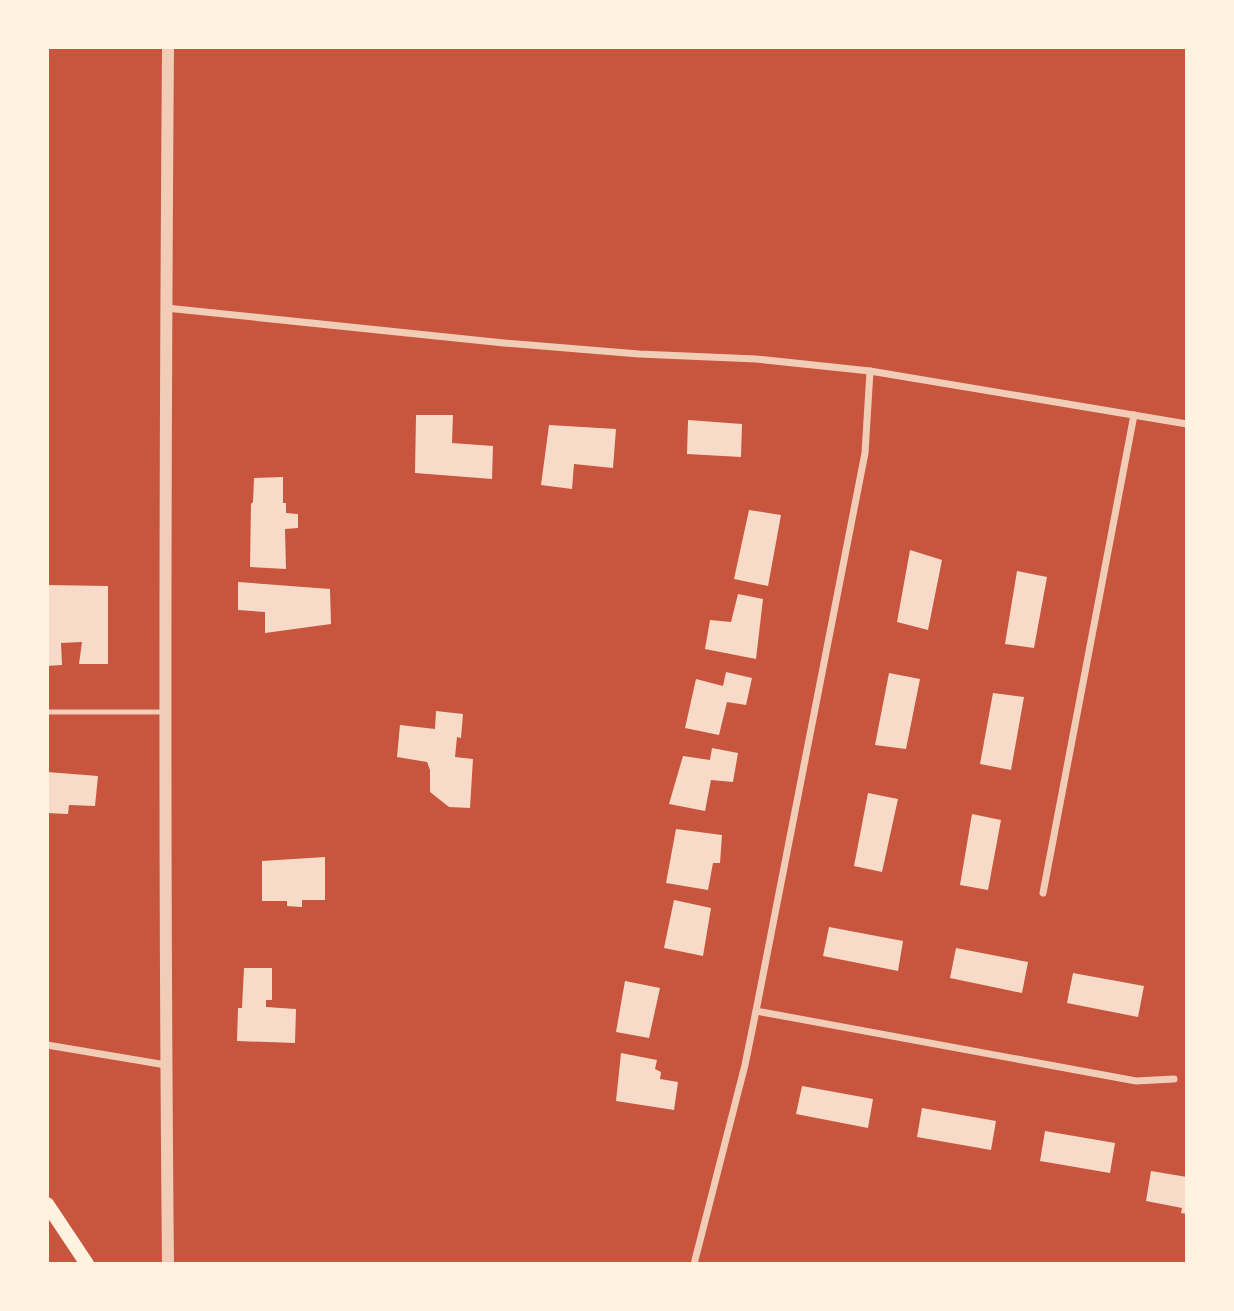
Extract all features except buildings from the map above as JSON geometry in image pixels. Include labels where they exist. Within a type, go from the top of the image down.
[{"type":"main road","points":[[47,1204],[87,1264]]},
{"type":"street","points":[[168,47],[168,1264]]},
{"type":"street","points":[[166,309],[504,343],[639,354],[756,359],[870,371],[1187,424]]},
{"type":"street","points":[[694,1264],[745,1065],[756,1011],[865,453],[870,371]]},
{"type":"street","points":[[1043,893],[1134,415]]},
{"type":"street","points":[[756,1011],[1136,1081],[1174,1079]]},
{"type":"street","points":[[47,1045],[166,1065]]},
{"type":"lane","points":[[47,712],[166,712]]}]
